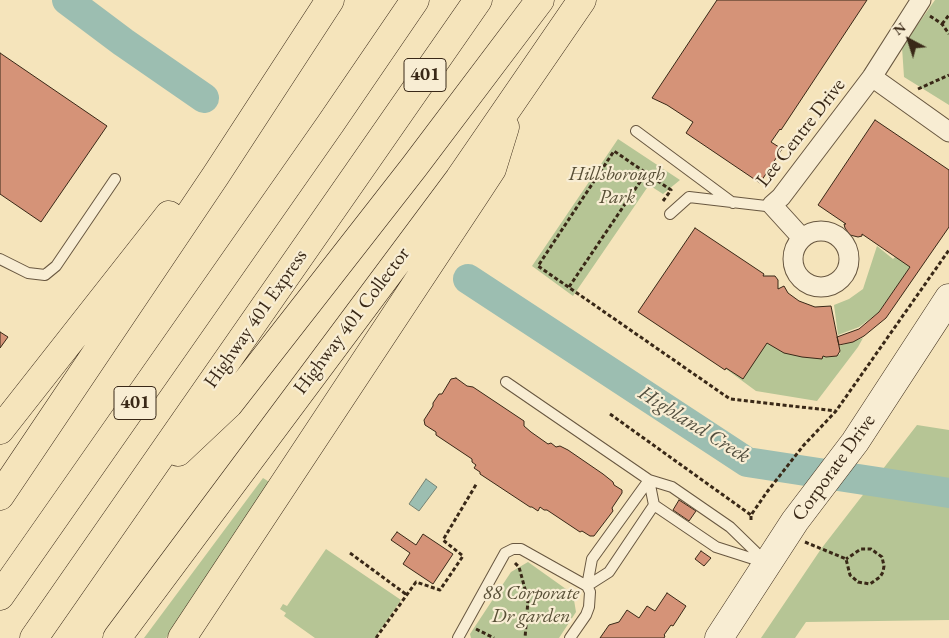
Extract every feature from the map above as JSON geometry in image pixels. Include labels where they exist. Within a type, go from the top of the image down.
[{"type":"highway","points":[[0,496],[330,0]]},
{"type":"highway","name":"401","points":[[0,596],[415,0]]},
{"type":"highway","name":"Highway 401 Express","points":[[34,638],[478,0]]},
{"type":"highway","points":[[140,487],[229,404],[540,0]]},
{"type":"highway","name":"Highway 401 Collector","points":[[117,638],[459,179],[582,0]]},
{"type":"highway","points":[[0,430],[207,165],[273,88]]},
{"type":"highway","points":[[182,638],[474,198],[492,168],[515,97]]},
{"type":"street","name":"Lee Centre Drive","points":[[802,238],[772,205],[782,197],[872,78],[919,4]]},
{"type":"street","name":"Lee Centre Drive","points":[[872,78],[949,132]]},
{"type":"street","name":"Corporate Drive","points":[[719,638],[793,525],[855,442],[949,298]]},
{"type":"lane","points":[[636,131],[733,203]]},
{"type":"lane","points":[[0,259],[28,273],[45,274],[56,266],[115,179]]},
{"type":"lane","points":[[670,214],[688,197],[733,203],[772,205]]},
{"type":"lane","points":[[506,382],[649,480],[672,487],[730,526],[768,563]]},
{"type":"lane","points":[[649,480],[654,505],[716,547],[768,563]]},
{"type":"lane","points":[[587,586],[592,559],[649,480]]},
{"type":"lane","points":[[587,586],[609,572],[654,505]]},
{"type":"lane","points":[[458,638],[505,554],[513,549],[521,549],[587,586],[590,592],[589,607],[586,615],[570,638]]},
{"type":"path","points":[[919,4],[942,24],[949,34]]},
{"type":"path","points":[[942,24],[949,14]]},
{"type":"path","points":[[901,99],[911,92],[949,75]]},
{"type":"path","points":[[670,214],[656,211],[671,190],[614,151],[538,266],[730,399],[836,411]]},
{"type":"path","points":[[569,287],[646,173]]},
{"type":"path","points":[[751,520],[751,515],[767,492],[803,446],[836,411],[949,250]]},
{"type":"path","points":[[610,414],[751,515]]},
{"type":"path","points":[[376,638],[416,582],[440,590],[463,556],[443,540],[477,482]]},
{"type":"path","points":[[793,525],[846,559],[850,575],[858,582],[870,584],[880,577],[883,572],[882,557],[871,549],[861,549],[846,559]]},
{"type":"path","points":[[350,552],[407,595]]},
{"type":"path","points":[[505,554],[519,567],[528,600],[526,638]]},
{"type":"path","points":[[466,624],[494,638]]},
{"type":"green space","points":[[935,0],[949,0],[949,105],[904,77],[902,47]]},
{"type":"green space","name":"Hillsborough Park","points":[[618,139],[680,180],[663,194],[649,185],[573,296],[532,266]]},
{"type":"green space","points":[[877,246],[893,259],[896,256],[911,266],[878,313],[859,327],[838,335],[834,305],[849,299],[863,289]]},
{"type":"green space","points":[[754,327],[822,352],[826,357],[840,354],[839,346],[863,338],[817,401],[756,391],[726,369]]},
{"type":"green space","points":[[917,425],[949,430],[949,620],[806,622],[795,638],[761,638],[821,549]]},
{"type":"green space","points":[[263,478],[271,483],[166,638],[144,638]]},
{"type":"green space","points":[[326,549],[401,600],[375,638],[315,638],[284,616],[286,613],[280,609],[283,604],[287,606]]},
{"type":"green space","name":"88 Corporate Dr garden","points":[[528,562],[573,594],[576,612],[559,638],[471,638],[470,634],[511,572]]},
{"type":"shaded area","points":[[426,479],[437,487],[419,511],[409,504]]},
{"type":"building","points":[[717,0],[867,0],[781,130],[771,142],[782,149],[760,183],[686,133],[693,122],[667,105],[652,98]]},
{"type":"building","points":[[0,53],[107,126],[41,222],[0,194]]},
{"type":"building","points":[[875,120],[949,170],[949,227],[886,318],[864,336],[853,342],[839,345],[837,337],[859,329],[879,312],[910,267],[862,234],[862,236],[858,237],[850,235],[845,228],[844,224],[846,224],[818,205]]},
{"type":"building","points":[[695,228],[764,274],[763,276],[775,276],[778,280],[778,289],[784,286],[788,293],[799,301],[815,307],[831,306],[840,351],[837,356],[823,356],[822,359],[802,357],[784,353],[767,343],[743,379],[726,368],[725,370],[638,312]]},
{"type":"building","points":[[0,332],[8,337],[0,348]]},
{"type":"building","points":[[456,378],[524,421],[524,426],[548,444],[551,443],[556,447],[560,446],[568,450],[603,474],[622,490],[612,508],[613,511],[594,536],[590,536],[582,531],[580,532],[547,510],[540,507],[538,511],[530,507],[480,474],[474,468],[476,465],[472,462],[472,459],[436,435],[436,432],[425,425],[424,420],[433,403],[439,394],[442,394],[451,379]]},
{"type":"building","points":[[679,500],[696,511],[689,521],[673,510]]},
{"type":"building","points":[[397,532],[416,545],[423,534],[453,554],[433,584],[403,564],[410,553],[391,540]]},
{"type":"building","points":[[701,551],[711,558],[704,566],[695,559]]},
{"type":"building","points":[[667,593],[686,606],[673,626],[671,625],[664,635],[664,638],[600,638],[609,625],[619,622],[627,610],[639,618],[647,606],[655,611]]},
{"type":"waterway","points":[[67,0],[123,42],[204,98]]},
{"type":"waterway","name":"Highland Creek","points":[[468,279],[747,462],[949,493]]}]
